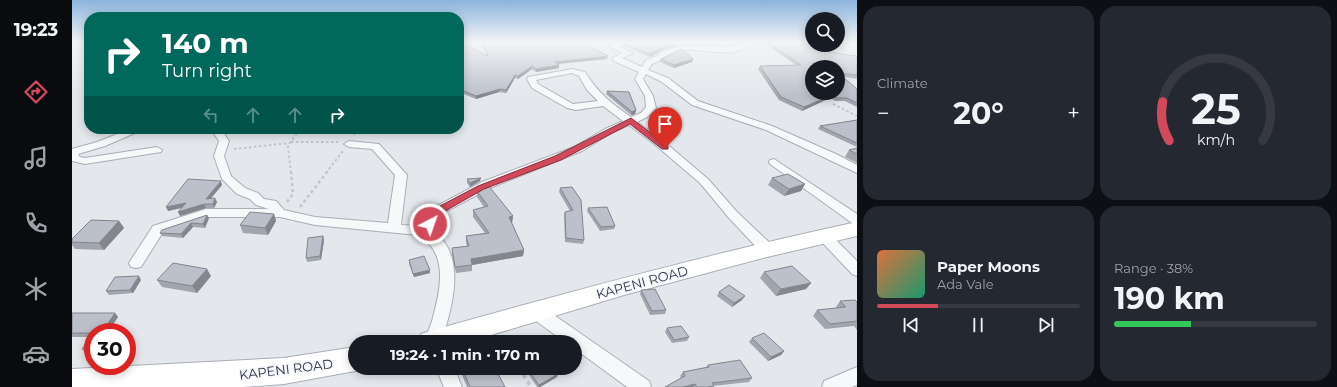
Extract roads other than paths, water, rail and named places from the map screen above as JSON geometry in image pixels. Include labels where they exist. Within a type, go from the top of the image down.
[{"type":"main road","name":"KAPENI ROAD","points":[[455,335],[534,311],[767,249],[857,229]]},
{"type":"main road","name":"KAPENI ROAD","points":[[72,382],[231,376],[284,371],[348,360]]},
{"type":"street","points":[[619,60],[665,80],[695,103],[769,128],[832,156],[857,170]]},
{"type":"street","points":[[424,232],[439,211],[475,191],[558,158],[631,120],[644,115],[651,108],[649,96],[639,80],[649,62],[654,60]]},
{"type":"street","points":[[605,103],[576,107],[570,106],[535,86],[531,79],[572,70],[582,74],[590,88],[605,103],[631,120],[704,181],[733,215],[767,249]]},
{"type":"street","points":[[126,134],[101,144],[72,152],[77,160],[85,161],[157,150]]},
{"type":"street","points":[[219,134],[224,141],[222,151],[219,156],[226,177],[241,191],[254,196],[260,202],[272,204],[280,213]]},
{"type":"street","points":[[346,143],[375,146],[401,175],[394,228]]},
{"type":"street","points":[[774,162],[857,220]]},
{"type":"street","points":[[136,263],[158,229],[206,213],[280,213],[341,224],[424,232],[433,237],[442,247],[447,268],[444,303],[434,335]]},
{"type":"street","points":[[824,236],[857,270]]},
{"type":"street","points":[[534,311],[642,387]]},
{"type":"street","points":[[448,375],[453,387]]},
{"type":"street","points":[[831,387],[857,376]]}]
